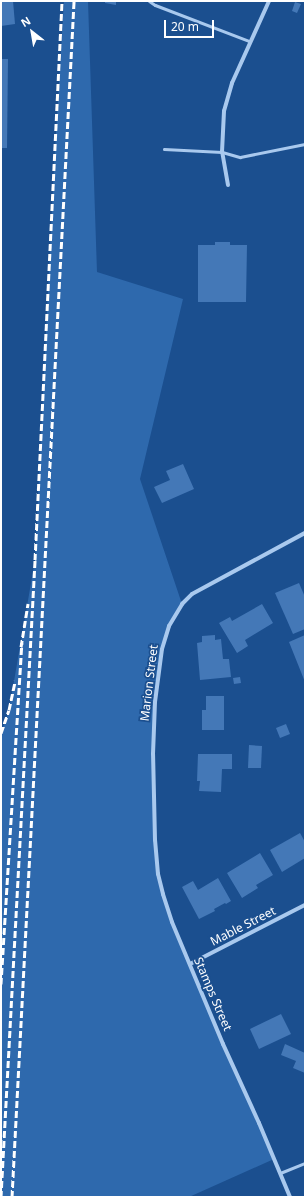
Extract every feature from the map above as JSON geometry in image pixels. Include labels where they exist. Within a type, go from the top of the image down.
[{"type":"street","points":[[228,185],[222,152],[224,111],[232,83],[269,1]]},
{"type":"street","name":"Marion Street","points":[[154,790],[153,754],[155,710],[162,649],[169,626],[182,604],[192,594],[305,533]]},
{"type":"street","name":"Stamps Street","points":[[154,790],[158,874],[172,922],[290,1197]]},
{"type":"street","name":"Mable Street","points":[[190,964],[305,905]]},
{"type":"lane","points":[[149,1],[155,5],[250,42]]},
{"type":"lane","points":[[164,149],[222,152],[240,157],[305,144]]},
{"type":"lane","points":[[280,1173],[305,1163]]},
{"type":"shaded area","points":[[64,1],[88,1],[97,272],[183,299],[140,479],[182,604],[169,626],[162,649],[155,702],[153,754],[158,874],[172,922],[274,1159],[189,1197],[1,1197],[1,733],[9,710],[35,560],[54,166]]},
{"type":"building","points":[[1,1],[13,1],[15,24],[1,26]]},
{"type":"building","points":[[105,1],[116,1],[116,5],[105,3]]},
{"type":"building","points":[[295,2],[301,4],[297,13],[292,11]]},
{"type":"building","points":[[1,59],[8,59],[7,148],[1,148]]},
{"type":"building","points":[[215,242],[230,242],[230,245],[247,245],[246,302],[198,302],[198,245],[215,245]]},
{"type":"building","points":[[183,464],[194,489],[162,503],[154,487],[170,480],[166,471]]},
{"type":"building","points":[[299,583],[305,597],[305,629],[293,634],[275,593]]},
{"type":"building","points":[[262,604],[273,623],[245,640],[248,646],[237,653],[219,623],[230,617],[232,621]]},
{"type":"building","points":[[215,635],[215,640],[221,639],[223,659],[229,659],[231,677],[200,680],[197,643],[202,642],[202,636]]},
{"type":"building","points":[[305,635],[305,682],[289,642]]},
{"type":"building","points":[[240,677],[241,683],[234,684],[233,678]]},
{"type":"building","points":[[206,696],[224,696],[224,730],[202,730],[202,710],[206,710]]},
{"type":"building","points":[[286,724],[290,734],[280,738],[276,728]]},
{"type":"building","points":[[249,745],[262,746],[261,768],[248,768]]},
{"type":"building","points":[[198,754],[232,754],[232,769],[222,769],[221,792],[199,791],[200,781],[197,781]]},
{"type":"building","points":[[300,833],[305,842],[305,858],[282,872],[270,850]]},
{"type":"building","points":[[260,853],[273,875],[256,885],[258,888],[242,898],[227,873]]},
{"type":"building","points":[[218,878],[231,901],[214,909],[215,911],[199,919],[182,887],[193,881],[198,890]]},
{"type":"building","points":[[281,1014],[291,1034],[259,1049],[250,1029]]},
{"type":"building","points":[[285,1044],[305,1053],[305,1073],[293,1068],[296,1061],[281,1055]]},
{"type":"railway","points":[[1,1197],[35,560],[62,1]]},
{"type":"railway","points":[[12,1197],[74,1]]},
{"type":"railway","points":[[21,647],[28,604]]},
{"type":"railway","points":[[1,984],[22,643]]},
{"type":"railway","points":[[1,733],[9,710],[15,681]]}]
